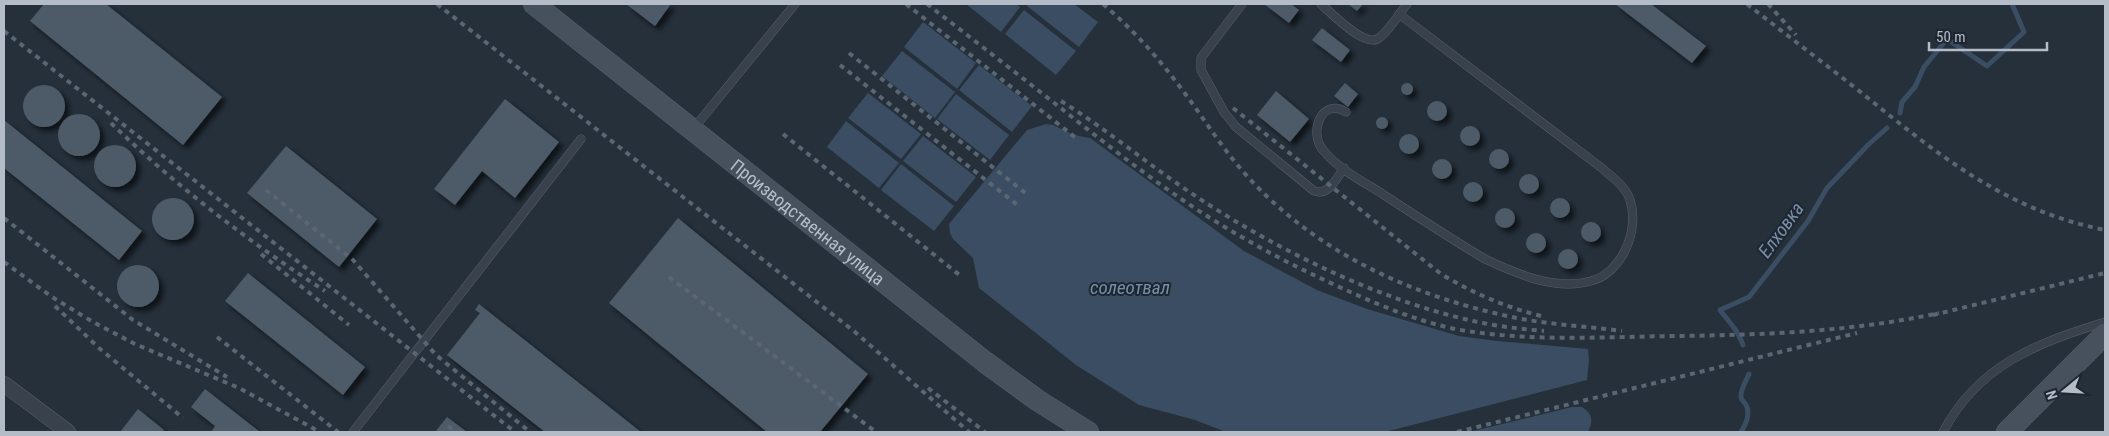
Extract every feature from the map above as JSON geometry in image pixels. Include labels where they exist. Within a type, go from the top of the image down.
[{"type":"main road","name":"Производственная улица","points":[[534,4],[985,362],[1037,400],[1088,432]]},
{"type":"main road","points":[[2007,432],[2105,334]]},
{"type":"street","points":[[4,384],[68,432]]},
{"type":"lane","points":[[692,130],[795,4]]},
{"type":"lane","points":[[1242,4],[1201,58],[1201,70],[1224,112],[1236,127],[1314,191],[1324,192],[1328,190],[1344,168]]},
{"type":"lane","points":[[1321,4],[1361,37],[1370,41],[1379,38],[1406,4]]},
{"type":"lane","points":[[1346,112],[1340,108],[1332,108],[1323,114],[1316,127],[1317,138],[1322,149],[1344,168],[1466,248],[1504,268],[1535,279],[1578,284],[1600,278],[1609,273],[1618,264],[1629,239],[1633,212],[1630,200],[1620,184],[1603,169],[1399,14]]},
{"type":"lane","points":[[353,432],[474,274],[581,139]]},
{"type":"lane","points":[[1943,432],[1952,415],[1971,392],[1999,368],[2021,353],[2048,341],[2105,322]]},
{"type":"water","points":[[966,4],[1016,4],[1020,7],[1001,32]]},
{"type":"water","points":[[1029,4],[1074,4],[1098,22],[1079,47],[1027,6]]},
{"type":"water","points":[[1024,10],[1076,51],[1056,75],[1005,34]]},
{"type":"water","points":[[923,22],[976,63],[957,89],[904,47]]},
{"type":"water","points":[[902,51],[955,92],[935,118],[882,76]]},
{"type":"water","points":[[979,65],[1032,106],[1012,132],[959,90]]},
{"type":"water","points":[[868,93],[921,134],[901,159],[848,118]]},
{"type":"water","points":[[956,94],[1009,135],[990,160],[937,119]]},
{"type":"water","points":[[846,121],[899,163],[879,188],[827,147]]},
{"type":"water","name":"солеотвал","points":[[1046,124],[1053,125],[1074,135],[1090,138],[1244,251],[1317,290],[1367,309],[1459,336],[1588,349],[1587,380],[1385,432],[1226,432],[1195,420],[1139,405],[1076,365],[979,288],[973,258],[953,239],[950,233],[949,224],[1027,130]]},
{"type":"water","points":[[923,136],[976,177],[956,202],[903,161]]},
{"type":"water","points":[[901,164],[954,206],[934,231],[881,190]]},
{"type":"water","points":[[1572,407],[1582,407],[1590,415],[1591,424],[1588,432],[1469,432]]},
{"type":"building","points":[[44,4],[106,4],[222,97],[183,145],[30,21]]},
{"type":"building","points":[[626,4],[671,4],[655,26]]},
{"type":"building","points":[[1264,4],[1291,4],[1299,10],[1289,23]]},
{"type":"building","points":[[1348,4],[1363,4],[1357,11]]},
{"type":"building","points":[[1615,4],[1651,4],[1706,46],[1692,63]]},
{"type":"building","points":[[1322,28],[1350,50],[1341,62],[1312,40]]},
{"type":"building","points":[[1345,83],[1358,94],[1348,107],[1334,96]]},
{"type":"building","points":[[1409,83],[1412,84],[1412,94],[1405,95],[1402,94],[1401,87],[1402,84]]},
{"type":"building","points":[[48,85],[56,88],[62,94],[65,106],[62,118],[56,124],[40,127],[32,124],[26,118],[23,102],[26,94],[32,88]]},
{"type":"building","points":[[1276,91],[1309,119],[1290,142],[1257,115]]},
{"type":"building","points":[[505,99],[559,142],[515,198],[482,171],[455,205],[434,189]]},
{"type":"building","points":[[1437,101],[1444,104],[1447,111],[1444,118],[1437,121],[1430,118],[1427,111],[1430,104]]},
{"type":"building","points":[[83,114],[91,117],[97,123],[100,135],[97,147],[91,153],[75,156],[67,153],[61,147],[58,131],[61,123],[67,117]]},
{"type":"building","points":[[1380,117],[1384,117],[1388,123],[1384,129],[1380,129],[1376,125],[1376,121]]},
{"type":"building","points":[[4,120],[142,231],[119,260],[4,168]]},
{"type":"building","points":[[1470,126],[1477,129],[1480,136],[1477,143],[1470,146],[1463,143],[1460,136],[1463,129]]},
{"type":"building","points":[[1409,134],[1416,137],[1419,144],[1416,151],[1409,154],[1402,151],[1399,144],[1402,137]]},
{"type":"building","points":[[119,145],[127,148],[133,154],[136,166],[133,178],[127,184],[111,187],[103,184],[97,178],[94,162],[97,154],[103,148]]},
{"type":"building","points":[[286,146],[377,219],[339,267],[247,193]]},
{"type":"building","points":[[1499,149],[1506,152],[1509,159],[1506,166],[1499,169],[1492,166],[1489,159],[1492,152]]},
{"type":"building","points":[[1442,159],[1449,162],[1452,169],[1449,176],[1442,179],[1435,176],[1432,169],[1435,162]]},
{"type":"building","points":[[1529,174],[1536,177],[1539,184],[1536,191],[1529,194],[1522,191],[1519,184],[1522,177]]},
{"type":"building","points":[[1473,182],[1480,185],[1483,192],[1480,199],[1473,202],[1466,199],[1463,192],[1466,185]]},
{"type":"building","points":[[177,198],[185,201],[191,207],[194,219],[191,231],[185,237],[169,240],[161,237],[155,231],[152,215],[155,207],[161,201]]},
{"type":"building","points":[[1560,198],[1567,201],[1570,208],[1567,215],[1560,218],[1553,215],[1550,208],[1553,201]]},
{"type":"building","points":[[1505,208],[1512,211],[1515,218],[1512,225],[1505,228],[1498,225],[1495,218],[1498,211]]},
{"type":"building","points":[[678,218],[868,374],[820,432],[767,432],[609,303]]},
{"type":"building","points":[[1591,222],[1598,225],[1601,232],[1598,239],[1591,242],[1584,239],[1581,232],[1584,225]]},
{"type":"building","points":[[1536,233],[1543,236],[1546,243],[1543,250],[1536,253],[1529,250],[1526,243],[1529,236]]},
{"type":"building","points":[[1568,249],[1575,252],[1578,259],[1575,266],[1568,269],[1561,266],[1558,259],[1561,252]]},
{"type":"building","points":[[142,265],[150,268],[156,274],[159,286],[156,298],[150,304],[134,307],[126,304],[120,298],[117,282],[120,274],[126,268]]},
{"type":"building","points":[[248,273],[365,367],[343,395],[225,301]]},
{"type":"building","points":[[479,304],[641,432],[545,432],[447,355],[480,313],[475,310]]},
{"type":"building","points":[[205,389],[260,432],[211,432],[215,426],[191,407]]},
{"type":"building","points":[[138,409],[164,430],[162,432],[120,432]]},
{"type":"building","points":[[447,417],[467,432],[435,432]]},
{"type":"waterway","name":"Елховка","points":[[1900,113],[1902,102],[1915,87],[1924,67],[1947,39],[1987,66],[2024,32],[2012,4]]},
{"type":"waterway","name":"Елховка","points":[[1743,345],[1736,330],[1720,310],[1749,297],[1808,221],[1827,188],[1887,128]]},
{"type":"waterway","name":"Елховка","points":[[1741,432],[1748,415],[1746,405],[1741,399],[1741,394],[1749,374]]},
{"type":"railway","points":[[437,4],[855,332],[969,432]]},
{"type":"railway","points":[[906,4],[1076,138]]},
{"type":"railway","points":[[927,4],[1122,156],[1207,216],[1254,244],[1319,277],[1379,304],[1424,321],[1455,329],[1509,336],[1591,338],[1740,335],[1806,331],[1873,324],[1939,313]]},
{"type":"railway","points":[[1103,4],[1133,32],[1160,62],[1240,168],[1298,224],[1331,246],[1366,266],[1402,283],[1478,309],[1556,324],[1622,331]]},
{"type":"railway","points":[[1747,4],[1915,136],[1973,176],[2003,194],[2035,209],[2069,221],[2105,230]]},
{"type":"railway","points":[[1768,4],[1796,35]]},
{"type":"railway","points":[[4,31],[515,432]]},
{"type":"railway","points":[[849,53],[1029,196]]},
{"type":"railway","points":[[840,65],[1020,207]]},
{"type":"railway","points":[[1061,101],[1228,217],[1330,271],[1365,287],[1437,312],[1473,321],[1544,331]]},
{"type":"railway","points":[[1233,108],[1441,274],[1490,299],[1541,316]]},
{"type":"railway","points":[[111,123],[187,191],[241,233],[325,291]]},
{"type":"railway","points":[[783,134],[962,277]]},
{"type":"railway","points":[[266,190],[353,260],[436,355],[530,432]]},
{"type":"railway","points":[[4,218],[133,320],[227,377]]},
{"type":"railway","points":[[261,254],[349,325]]},
{"type":"railway","points":[[4,262],[52,297],[93,322],[135,344],[239,388],[320,432]]},
{"type":"railway","points":[[1933,315],[2105,273]]},
{"type":"railway","points":[[669,277],[876,432]]},
{"type":"railway","points":[[55,306],[99,348],[183,418]]},
{"type":"railway","points":[[1457,432],[1857,333]]},
{"type":"railway","points":[[217,337],[338,432]]},
{"type":"railway","points":[[928,388],[985,432]]},
{"type":"railway","points":[[448,426],[456,432]]}]
